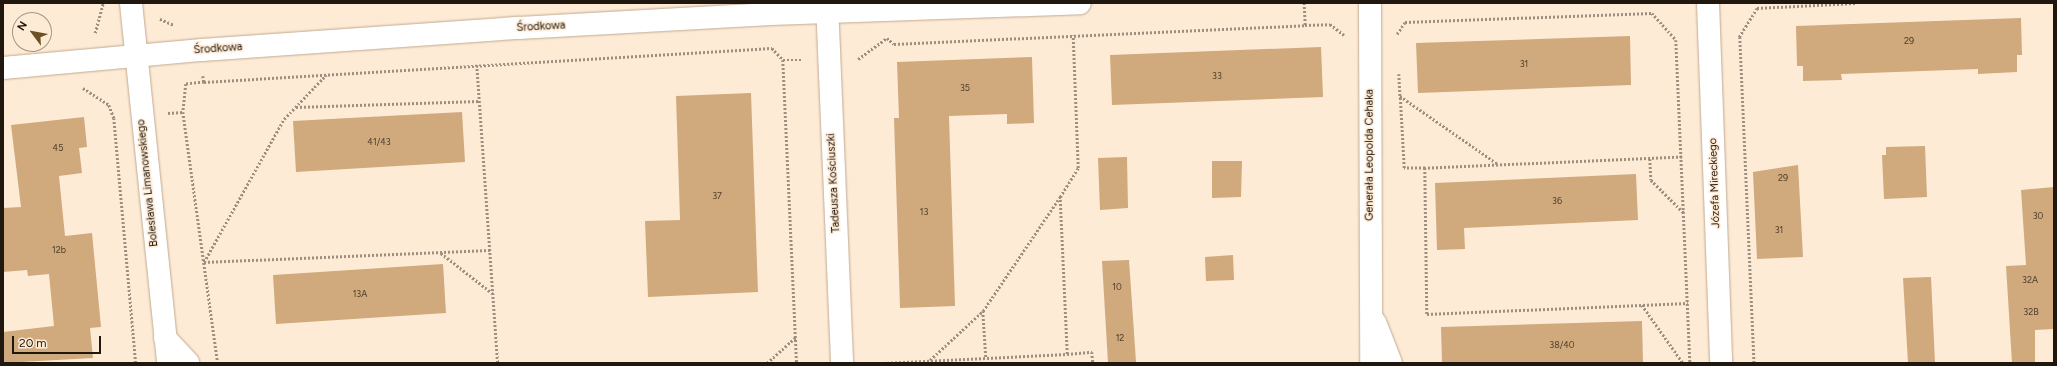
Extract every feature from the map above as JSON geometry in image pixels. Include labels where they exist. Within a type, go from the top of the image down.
[{"type":"street","name":"Bolesława Limanowskiego","points":[[131,3],[168,363]]},
{"type":"street","name":"Środkowa","points":[[3,68],[519,28],[827,8],[1080,3]]},
{"type":"street","name":"Generała Leopolda Cehaka","points":[[1370,3],[1371,363]]},
{"type":"street","name":"Józefa Mireckiego","points":[[1708,3],[1721,363]]},
{"type":"street","name":"Tadeusza Kościuszki","points":[[827,8],[842,363]]},
{"type":"street","name":"Generała Leopolda Cehaka","points":[[1370,307],[1391,363]]},
{"type":"street","points":[[165,338],[188,363]]},
{"type":"path","points":[[887,38],[894,44],[1305,25],[1304,3]]},
{"type":"path","points":[[1757,8],[1856,3]]},
{"type":"path","points":[[1397,35],[1405,22],[1652,13],[1676,40],[1685,214],[1690,363]]},
{"type":"path","points":[[930,360],[984,310],[1078,168],[1073,35]]},
{"type":"path","points":[[1740,37],[1754,363]]},
{"type":"path","points":[[204,82],[772,48],[783,60],[797,363]]},
{"type":"path","points":[[477,65],[498,363]]},
{"type":"path","points":[[204,262],[284,120],[326,75]]},
{"type":"path","points":[[1499,164],[1400,96],[1404,168],[1682,157]]},
{"type":"path","points":[[295,107],[479,101]]},
{"type":"path","points":[[183,112],[218,363]]},
{"type":"path","points":[[114,118],[136,363]]},
{"type":"path","points":[[1650,159],[1651,180],[1685,214]]},
{"type":"path","points":[[1425,168],[1427,314],[1688,303]]},
{"type":"path","points":[[1060,197],[1067,354]]},
{"type":"path","points":[[204,262],[490,250]]},
{"type":"path","points":[[440,252],[493,293]]},
{"type":"path","points":[[1642,305],[1683,363]]},
{"type":"path","points":[[984,310],[986,358]]},
{"type":"path","points":[[767,363],[796,336]]},
{"type":"path","points":[[883,363],[1092,352],[1093,363]]},
{"type":"building","points":[[2021,18],[2022,55],[2017,55],[2017,72],[1978,74],[1978,69],[1841,74],[1842,80],[1803,81],[1803,66],[1797,66],[1796,26]]},
{"type":"building","points":[[1630,36],[1631,85],[1418,93],[1416,43]]},
{"type":"building","points":[[1321,47],[1323,97],[1112,105],[1110,55]]},
{"type":"building","points":[[1032,57],[1034,123],[1007,124],[1007,114],[949,116],[955,306],[900,308],[894,118],[899,118],[897,62]]},
{"type":"building","points":[[751,93],[758,292],[648,297],[645,221],[680,220],[676,96]]},
{"type":"building","points":[[462,112],[465,162],[296,172],[293,121]]},
{"type":"building","points":[[84,117],[87,147],[79,148],[82,173],[59,176],[65,236],[92,233],[101,327],[90,328],[93,358],[3,363],[3,332],[54,326],[49,274],[28,276],[27,270],[3,272],[3,208],[21,207],[11,125]]},
{"type":"building","points":[[1925,146],[1927,197],[1884,199],[1882,155],[1886,155],[1886,147]]},
{"type":"building","points":[[1127,157],[1128,208],[1100,210],[1098,158]]},
{"type":"building","points":[[1212,161],[1242,161],[1241,197],[1212,198]]},
{"type":"building","points":[[1798,165],[1803,257],[1757,259],[1753,172]]},
{"type":"building","points":[[1636,174],[1638,220],[1464,228],[1465,249],[1437,250],[1435,183]]},
{"type":"building","points":[[2054,187],[2054,329],[2035,330],[2035,363],[2012,363],[2006,266],[2026,265],[2021,190]]},
{"type":"building","points":[[1233,255],[1234,280],[1206,281],[1205,257]]},
{"type":"building","points":[[1129,260],[1136,362],[1108,363],[1102,261]]},
{"type":"building","points":[[443,264],[446,313],[276,324],[273,275]]},
{"type":"building","points":[[1931,277],[1935,363],[1908,363],[1903,278]]},
{"type":"building","points":[[1642,321],[1643,363],[1442,363],[1441,327]]}]
